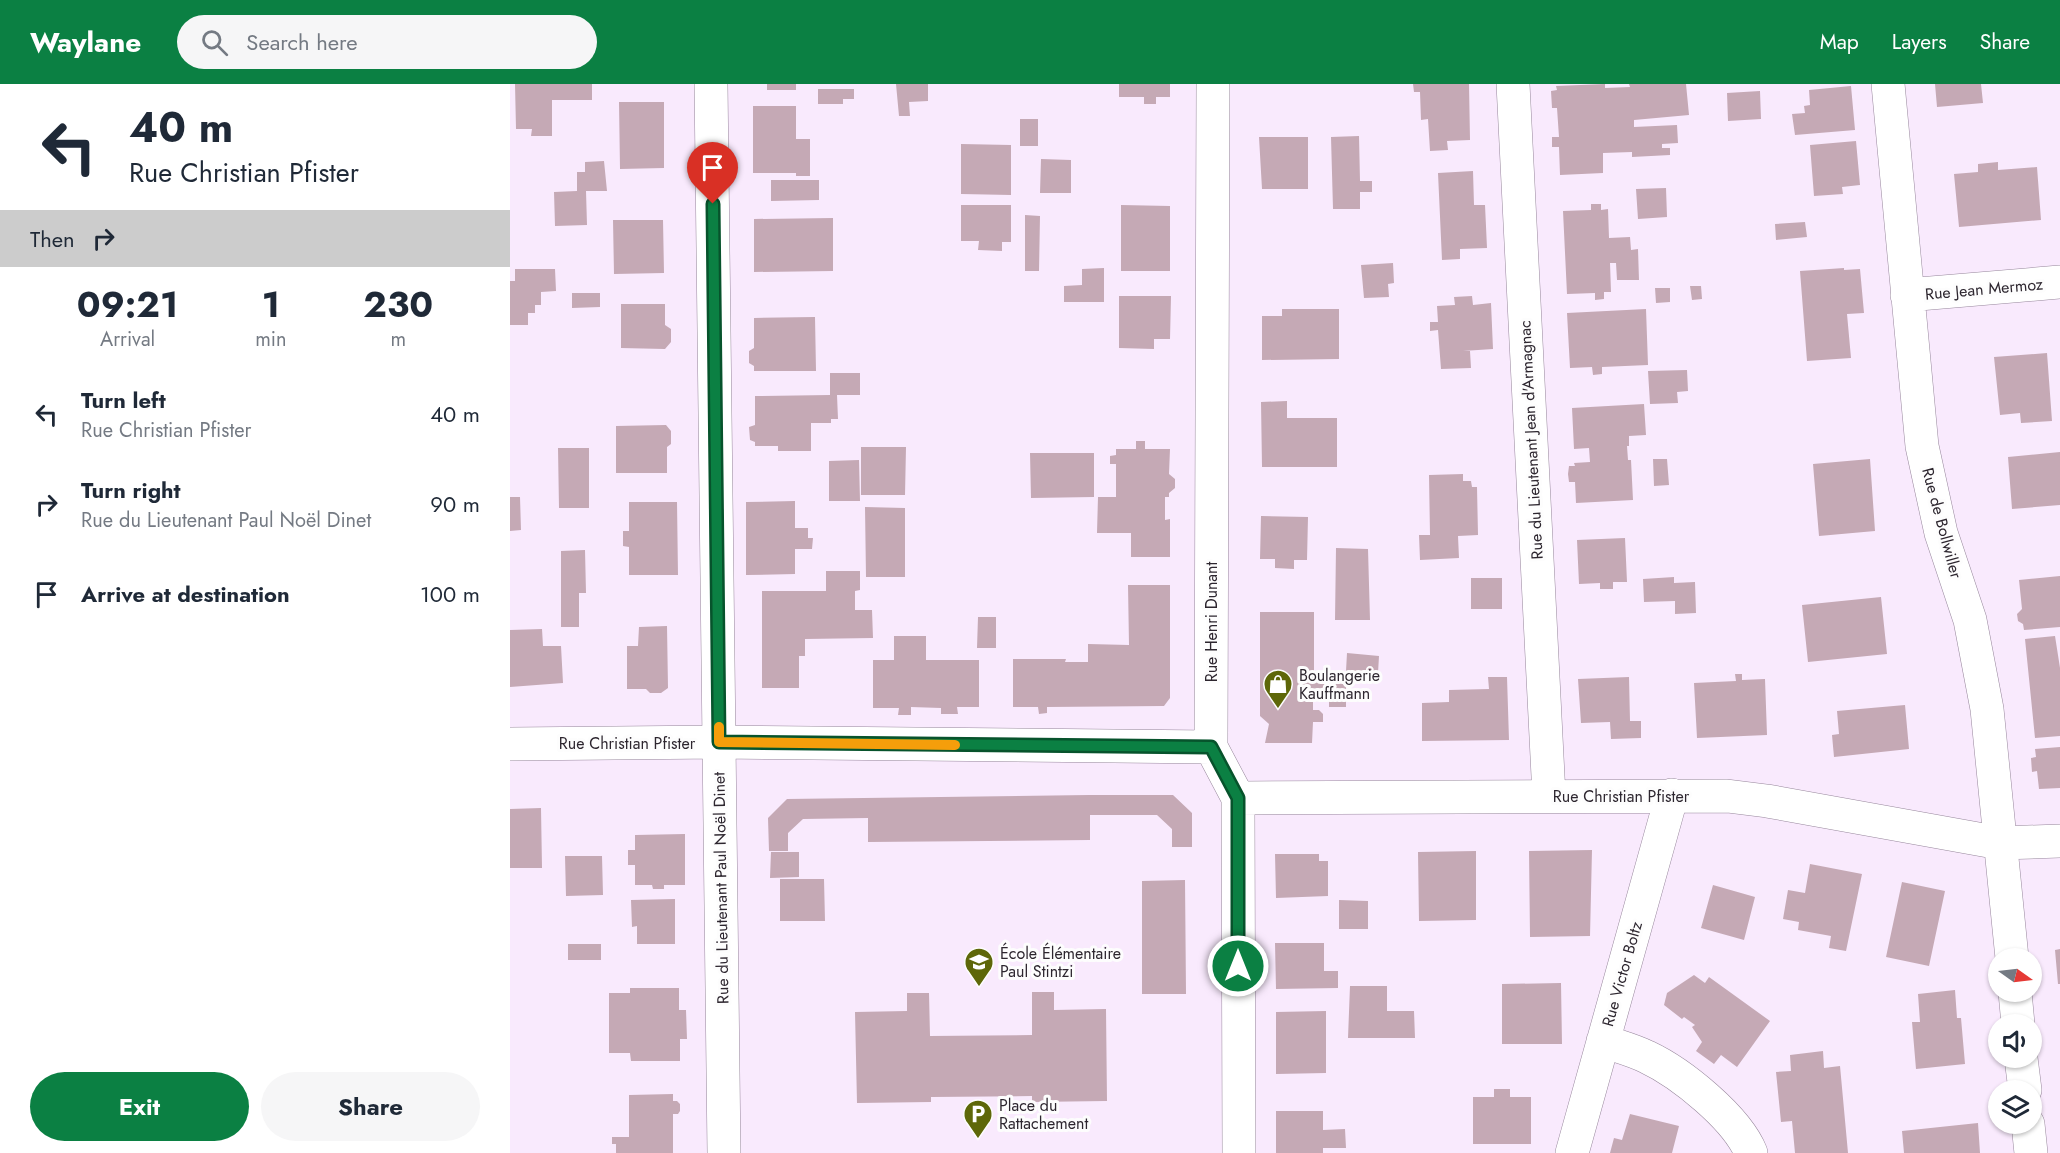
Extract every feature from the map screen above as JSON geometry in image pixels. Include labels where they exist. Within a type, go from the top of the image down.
[{"type":"street","name":"Rue du Lieutenant Paul Noël Dinet","points":[[711,84],[724,1153]]},
{"type":"street","name":"Rue Henri Dunant","points":[[1213,84],[1211,747],[1238,798],[1239,1153]]},
{"type":"street","name":"Rue du Lieutenant Jean d'Armagnac","points":[[1513,84],[1549,796]]},
{"type":"street","name":"Rue de Bollwiller","points":[[1888,84],[1922,446],[1941,533],[1970,620],[1987,710],[2011,948]]},
{"type":"street","name":"Rue Jean Mermoz","points":[[1907,296],[2060,282]]},
{"type":"street","name":"Rue Christian Pfister","points":[[510,744],[719,742],[1211,747]]},
{"type":"street","name":"Rue Victor Boltz","points":[[1572,1153],[1672,795]]},
{"type":"street","name":"Rue Christian Pfister","points":[[1238,798],[1727,796],[1767,801],[2000,843],[2060,841]]},
{"type":"street","points":[[1603,1041],[1648,1057],[1708,1098],[1745,1139],[1751,1153]]},
{"type":"street","points":[[2029,1134],[2031,1153]]},
{"type":"building","points":[[515,84],[592,84],[592,100],[552,100],[552,136],[531,136],[532,129],[516,129]]},
{"type":"building","points":[[767,84],[796,84],[796,90],[767,90]]},
{"type":"building","points":[[896,84],[928,84],[928,101],[909,102],[910,116],[899,116]]},
{"type":"building","points":[[1119,84],[1170,84],[1170,97],[1156,97],[1156,104],[1144,104],[1144,97],[1119,97]]},
{"type":"building","points":[[1413,84],[1469,84],[1470,140],[1447,141],[1448,150],[1430,151],[1428,119],[1421,120],[1420,92],[1414,92]]},
{"type":"building","points":[[1605,84],[1605,88],[1630,87],[1629,84],[1686,84],[1689,115],[1634,120],[1634,127],[1677,125],[1678,143],[1662,144],[1662,148],[1670,148],[1670,155],[1632,157],[1632,152],[1603,153],[1603,173],[1560,175],[1559,147],[1552,147],[1552,137],[1559,137],[1557,108],[1552,108],[1551,91],[1557,90],[1556,86]]},
{"type":"building","points":[[1935,84],[1981,84],[1983,103],[1937,107]]},
{"type":"building","points":[[1851,86],[1855,130],[1795,135],[1792,114],[1805,113],[1804,106],[1810,105],[1809,90]]},
{"type":"building","points":[[818,89],[854,89],[854,99],[843,99],[843,104],[818,104]]},
{"type":"building","points":[[1760,91],[1761,119],[1728,121],[1727,93]]},
{"type":"building","points":[[619,102],[664,102],[664,168],[620,169]]},
{"type":"building","points":[[753,106],[796,106],[796,139],[810,139],[810,176],[796,176],[796,173],[753,173]]},
{"type":"building","points":[[1020,119],[1038,119],[1038,146],[1020,146]]},
{"type":"building","points":[[1359,136],[1360,181],[1372,181],[1372,192],[1360,192],[1360,209],[1333,209],[1331,137]]},
{"type":"building","points":[[1259,137],[1308,137],[1308,189],[1262,189]]},
{"type":"building","points":[[1856,141],[1860,185],[1842,187],[1843,194],[1814,196],[1810,145]]},
{"type":"building","points":[[961,144],[1011,145],[1011,195],[961,194]]},
{"type":"building","points":[[1041,159],[1071,160],[1071,193],[1040,193]]},
{"type":"building","points":[[604,161],[607,191],[586,191],[587,225],[555,226],[554,192],[577,191],[577,172],[585,172],[585,162]]},
{"type":"building","points":[[1998,162],[1998,170],[2037,167],[2041,220],[1959,227],[1954,174],[1978,172],[1978,164]]},
{"type":"building","points":[[1473,171],[1474,205],[1485,205],[1487,248],[1460,249],[1460,259],[1442,260],[1438,173]]},
{"type":"building","points":[[771,180],[819,180],[819,200],[771,201]]},
{"type":"building","points":[[1666,188],[1667,217],[1638,219],[1636,189]]},
{"type":"building","points":[[1591,204],[1601,204],[1601,210],[1608,209],[1609,238],[1630,237],[1631,250],[1638,249],[1639,280],[1617,280],[1616,263],[1610,263],[1611,292],[1604,292],[1604,299],[1595,300],[1595,293],[1567,294],[1563,211],[1591,210]]},
{"type":"building","points":[[961,205],[1011,205],[1011,242],[1002,242],[1002,251],[978,250],[979,241],[961,241]]},
{"type":"building","points":[[1121,205],[1170,206],[1170,271],[1121,271]]},
{"type":"building","points":[[1025,215],[1040,216],[1039,271],[1025,271]]},
{"type":"building","points":[[833,218],[833,271],[754,272],[754,219]]},
{"type":"building","points":[[613,220],[663,220],[664,273],[614,274]]},
{"type":"building","points":[[1805,222],[1807,237],[1776,240],[1775,224]]},
{"type":"building","points":[[1393,263],[1394,283],[1388,284],[1389,297],[1364,298],[1361,265]]},
{"type":"building","points":[[1104,268],[1104,302],[1064,302],[1064,286],[1082,285],[1082,269]]},
{"type":"building","points":[[1844,268],[1844,270],[1860,269],[1864,313],[1847,314],[1851,358],[1807,361],[1800,271]]},
{"type":"building","points":[[515,269],[555,269],[556,291],[541,292],[541,305],[535,305],[535,313],[528,313],[528,325],[510,325],[510,281],[515,281]]},
{"type":"building","points":[[1690,286],[1701,286],[1702,299],[1692,300]]},
{"type":"building","points":[[1655,288],[1670,288],[1670,302],[1656,303]]},
{"type":"building","points":[[572,293],[600,293],[600,307],[572,308]]},
{"type":"building","points":[[1119,296],[1171,296],[1170,339],[1154,339],[1154,349],[1119,348]]},
{"type":"building","points":[[1472,296],[1473,305],[1491,303],[1493,349],[1463,351],[1470,351],[1471,368],[1441,369],[1438,330],[1430,331],[1430,322],[1438,322],[1437,306],[1455,305],[1454,297]]},
{"type":"building","points":[[621,304],[665,304],[665,325],[671,329],[671,342],[665,349],[621,348]]},
{"type":"building","points":[[1282,309],[1339,309],[1339,359],[1262,360],[1262,316],[1282,316]]},
{"type":"building","points":[[1646,309],[1648,365],[1602,367],[1602,374],[1593,375],[1592,367],[1570,368],[1567,313]]},
{"type":"building","points":[[815,317],[816,371],[754,371],[754,366],[749,363],[749,351],[754,348],[754,318]]},
{"type":"building","points":[[2047,353],[2052,421],[2021,423],[2020,413],[2000,415],[1994,357]]},
{"type":"building","points":[[1687,370],[1688,391],[1677,392],[1678,403],[1650,404],[1648,371]]},
{"type":"building","points":[[830,373],[860,373],[860,395],[837,395],[838,419],[831,419],[831,423],[811,423],[811,451],[778,451],[778,446],[755,446],[755,442],[750,440],[749,427],[755,425],[755,396],[830,395]]},
{"type":"building","points":[[1287,401],[1287,418],[1337,418],[1337,467],[1262,467],[1261,402]]},
{"type":"building","points":[[1644,404],[1646,435],[1629,436],[1629,446],[1627,446],[1628,460],[1631,460],[1633,500],[1576,503],[1575,482],[1569,482],[1569,466],[1575,466],[1574,463],[1590,462],[1589,448],[1574,449],[1572,408]]},
{"type":"building","points":[[666,425],[671,431],[671,444],[667,447],[667,473],[616,473],[616,426]]},
{"type":"building","points":[[1136,441],[1145,441],[1145,449],[1170,449],[1169,474],[1175,479],[1175,488],[1169,493],[1169,497],[1165,497],[1165,520],[1170,519],[1170,557],[1131,557],[1131,533],[1097,533],[1098,497],[1116,497],[1116,464],[1110,464],[1110,456],[1116,455],[1116,449],[1136,449]]},
{"type":"building","points":[[861,447],[906,447],[905,495],[861,495]]},
{"type":"building","points":[[558,448],[589,448],[589,508],[559,508]]},
{"type":"building","points":[[2060,452],[2060,505],[2012,509],[2008,457]]},
{"type":"building","points":[[1030,453],[1094,453],[1094,497],[1031,498]]},
{"type":"building","points":[[1653,459],[1667,459],[1669,485],[1654,486]]},
{"type":"building","points":[[1870,459],[1875,531],[1819,536],[1813,464]]},
{"type":"building","points":[[859,460],[860,501],[829,501],[829,461]]},
{"type":"building","points":[[1463,474],[1463,481],[1471,481],[1472,487],[1477,487],[1478,535],[1458,536],[1459,558],[1420,560],[1419,535],[1430,535],[1429,475]]},
{"type":"building","points":[[510,497],[520,497],[521,530],[510,531]]},
{"type":"building","points":[[795,501],[795,528],[808,528],[808,538],[813,538],[812,549],[795,549],[795,574],[746,575],[746,502]]},
{"type":"building","points":[[629,502],[677,502],[678,575],[629,575],[629,547],[623,546],[623,531],[629,531]]},
{"type":"building","points":[[865,507],[905,508],[905,577],[866,577]]},
{"type":"building","points":[[1261,516],[1308,517],[1307,560],[1294,560],[1294,569],[1275,568],[1275,559],[1260,559]]},
{"type":"building","points":[[1625,538],[1627,582],[1613,582],[1613,589],[1600,589],[1600,583],[1579,584],[1577,540]]},
{"type":"building","points":[[1336,548],[1368,549],[1370,620],[1335,620]]},
{"type":"building","points":[[585,550],[586,593],[579,593],[579,627],[561,627],[561,551]]},
{"type":"building","points":[[826,571],[860,571],[860,590],[855,591],[855,610],[872,610],[873,638],[805,639],[805,656],[799,656],[799,688],[762,688],[762,591],[826,591]]},
{"type":"building","points":[[2060,576],[2060,627],[2024,630],[2023,624],[2018,621],[2017,614],[2022,609],[2019,580]]},
{"type":"building","points":[[1674,577],[1674,583],[1695,582],[1696,613],[1675,614],[1675,601],[1644,602],[1643,579]]},
{"type":"building","points":[[1471,578],[1502,578],[1502,609],[1471,609]]},
{"type":"building","points":[[1128,585],[1170,585],[1170,698],[1164,706],[1047,707],[1047,713],[1039,714],[1038,707],[1013,707],[1013,659],[1066,659],[1065,662],[1088,662],[1088,644],[1129,645]]},
{"type":"building","points":[[1881,597],[1887,654],[1808,662],[1802,605]]},
{"type":"building","points":[[1260,612],[1314,612],[1314,676],[1325,676],[1324,696],[1313,697],[1313,710],[1319,710],[1323,714],[1323,722],[1313,722],[1312,743],[1265,743],[1269,724],[1260,716]]},
{"type":"building","points":[[978,617],[996,617],[996,648],[977,648]]},
{"type":"building","points":[[667,626],[668,688],[661,693],[650,693],[646,689],[627,689],[627,646],[638,646],[639,627]]},
{"type":"building","points":[[542,629],[543,646],[561,646],[563,683],[510,687],[510,630]]},
{"type":"building","points":[[894,636],[926,636],[926,660],[979,660],[979,707],[957,707],[958,714],[941,714],[941,708],[911,707],[911,715],[898,715],[899,708],[873,708],[873,660],[894,660]]},
{"type":"building","points":[[2055,636],[2060,668],[2060,736],[2035,738],[2025,639]]},
{"type":"building","points":[[1347,653],[1379,656],[1378,673],[1346,671]]},
{"type":"building","points":[[1735,674],[1742,674],[1742,680],[1765,679],[1767,735],[1697,738],[1694,683],[1736,681]]},
{"type":"building","points":[[1329,675],[1346,676],[1346,707],[1329,707]]},
{"type":"building","points":[[1488,677],[1507,677],[1509,740],[1422,741],[1422,703],[1449,702],[1449,690],[1489,689]]},
{"type":"building","points":[[1629,677],[1630,721],[1641,721],[1641,738],[1611,739],[1610,722],[1581,723],[1578,679]]},
{"type":"building","points":[[1905,705],[1909,749],[1834,757],[1832,735],[1839,734],[1837,711]]},
{"type":"building","points":[[2060,747],[2060,788],[2039,789],[2037,771],[2032,772],[2031,758],[2036,757],[2035,749]]},
{"type":"building","points":[[1173,795],[1192,813],[1192,847],[1172,847],[1172,829],[1157,815],[1090,815],[1090,840],[868,842],[868,818],[803,819],[788,833],[788,851],[769,851],[768,818],[787,799]]},
{"type":"building","points":[[541,808],[542,868],[510,868],[510,809]]},
{"type":"building","points":[[685,834],[685,885],[664,885],[664,889],[653,889],[652,885],[635,885],[635,865],[628,865],[628,850],[635,850],[635,835]]},
{"type":"building","points":[[1592,850],[1590,936],[1530,937],[1529,851]]},
{"type":"building","points":[[1476,851],[1476,920],[1419,921],[1418,852]]},
{"type":"building","points":[[771,852],[799,852],[799,877],[770,878]]},
{"type":"building","points":[[1275,854],[1319,854],[1319,861],[1328,861],[1328,896],[1276,898]]},
{"type":"building","points":[[565,856],[602,856],[603,895],[566,896]]},
{"type":"building","points":[[1810,864],[1862,874],[1846,951],[1829,948],[1831,936],[1798,930],[1799,922],[1783,919],[1788,890],[1805,893]]},
{"type":"building","points":[[780,879],[824,879],[825,921],[780,921]]},
{"type":"building","points":[[1185,880],[1186,994],[1142,994],[1142,881]]},
{"type":"building","points":[[1902,882],[1945,891],[1929,966],[1886,957]]},
{"type":"building","points":[[1713,885],[1755,897],[1744,940],[1701,928]]},
{"type":"building","points":[[675,899],[675,944],[637,944],[637,926],[632,927],[631,900]]},
{"type":"building","points":[[1339,900],[1368,901],[1368,929],[1339,929]]},
{"type":"building","points":[[1275,943],[1324,943],[1324,971],[1338,971],[1338,988],[1276,989]]},
{"type":"building","points":[[568,944],[601,944],[601,960],[568,960]]},
{"type":"building","points":[[2060,949],[2060,984],[2058,984],[2055,950]]},
{"type":"building","points":[[1694,975],[1705,983],[1709,977],[1770,1021],[1737,1067],[1721,1055],[1714,1064],[1696,1051],[1702,1042],[1692,1027],[1695,1025],[1684,1017],[1682,1019],[1664,1005],[1667,993]]},
{"type":"building","points":[[1561,983],[1562,1044],[1502,1044],[1502,984]]},
{"type":"building","points":[[1350,986],[1387,986],[1387,1011],[1414,1011],[1415,1038],[1348,1038]]},
{"type":"building","points":[[630,988],[679,988],[679,1010],[686,1010],[687,1039],[680,1039],[680,1061],[631,1061],[630,1053],[609,1053],[609,993],[630,993]]},
{"type":"building","points":[[1955,990],[1957,1018],[1961,1018],[1965,1064],[1916,1069],[1912,1022],[1920,1022],[1918,994]]},
{"type":"building","points":[[1032,992],[1054,992],[1054,1010],[1106,1009],[1107,1101],[1032,1102],[1032,1096],[931,1097],[931,1102],[857,1103],[855,1012],[907,1011],[907,993],[929,993],[930,1036],[1032,1035]]},
{"type":"building","points":[[1326,1011],[1326,1073],[1276,1074],[1276,1012]]},
{"type":"building","points":[[1823,1051],[1824,1068],[1840,1066],[1848,1153],[1795,1153],[1792,1121],[1781,1122],[1776,1072],[1791,1071],[1790,1055]]},
{"type":"building","points":[[1494,1089],[1510,1089],[1510,1097],[1531,1097],[1531,1144],[1473,1144],[1473,1097],[1494,1097]]},
{"type":"building","points":[[673,1094],[673,1101],[680,1104],[680,1111],[678,1114],[673,1114],[673,1153],[616,1153],[616,1144],[612,1144],[612,1137],[629,1137],[629,1095]]},
{"type":"building","points":[[1276,1111],[1323,1111],[1323,1130],[1345,1129],[1346,1148],[1323,1148],[1323,1153],[1276,1153]]},
{"type":"building","points":[[1630,1114],[1679,1126],[1672,1153],[1610,1153],[1614,1138],[1622,1140]]},
{"type":"building","points":[[1978,1123],[1980,1153],[1904,1153],[1902,1131]]},
{"type":"slow traffic","points":[[719,727],[719,742],[955,745]]},
{"type":"place","name":"Boulangerie Kauffmann","points":[[1278,710]]},
{"type":"place","name":"École Élémentaire Paul Stintzi","points":[[979,988]]},
{"type":"place","name":"Place du Rattachement","points":[[978,1140]]},
{"type":"route","points":[[713,204],[719,742],[1211,747],[1238,798],[1238,966]]}]
